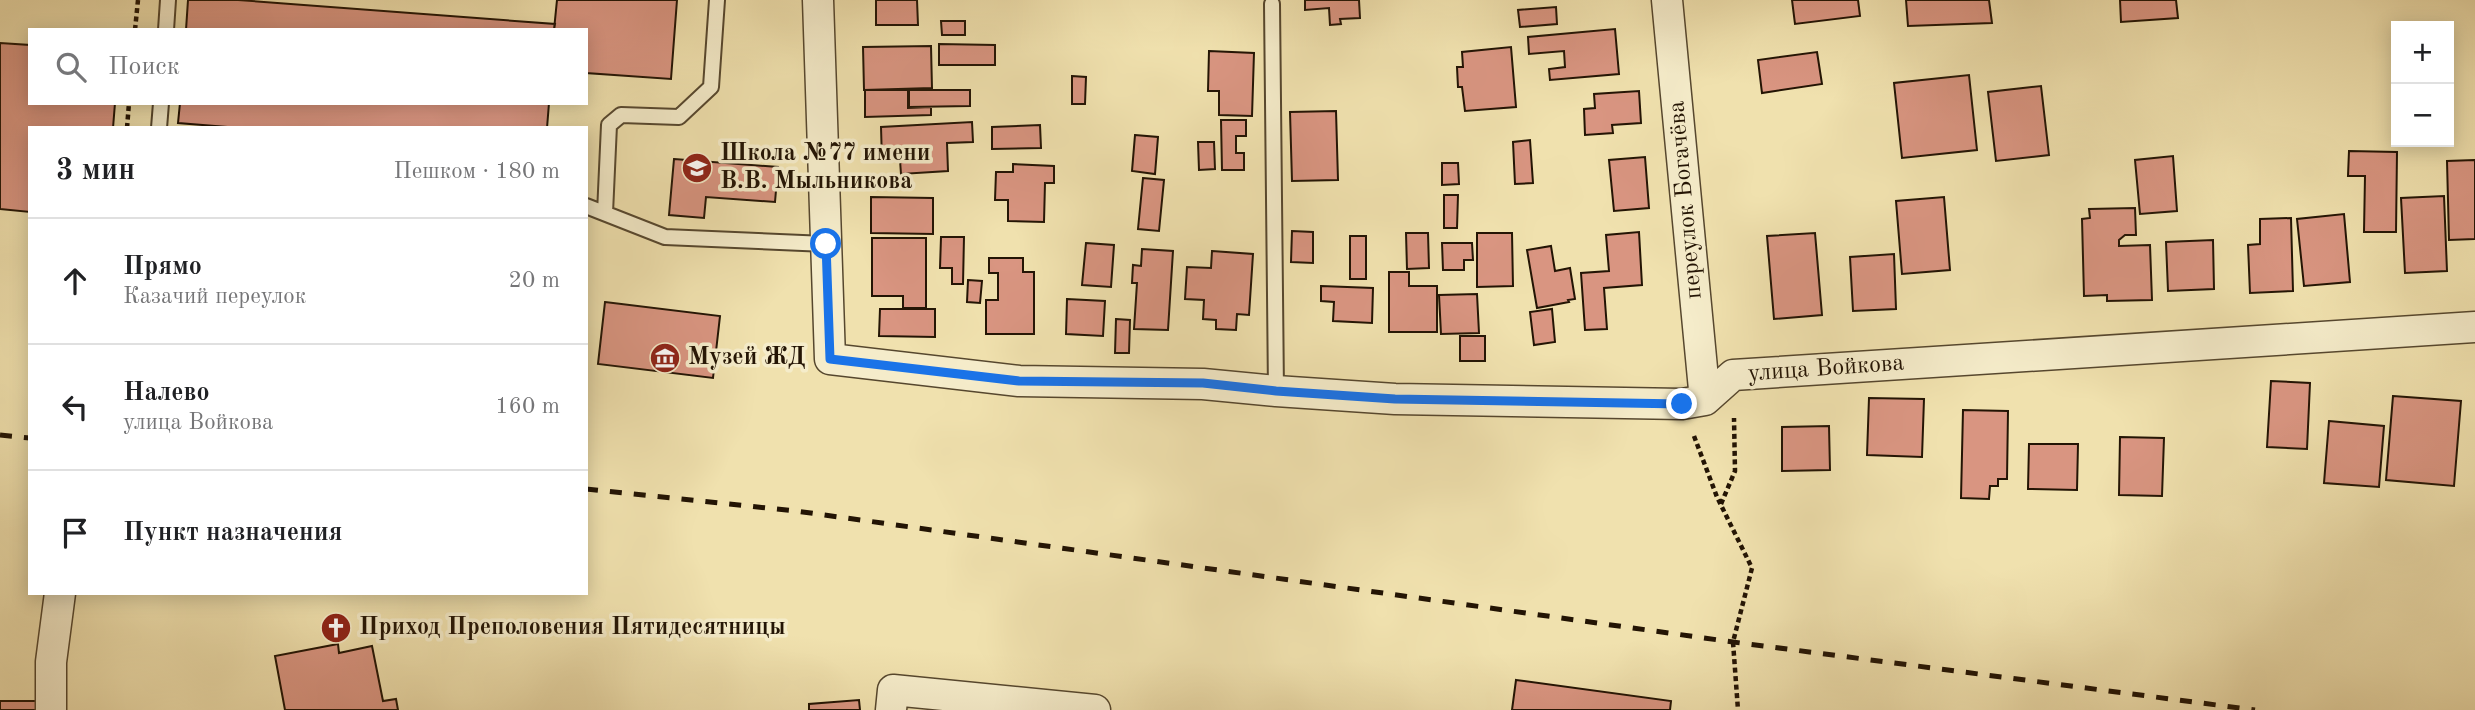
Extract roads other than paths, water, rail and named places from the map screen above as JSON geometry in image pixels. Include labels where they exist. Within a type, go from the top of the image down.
[{"type":"street","points":[[818,0],[830,359],[1019,381],[1203,383],[1395,399],[1693,402]]},
{"type":"street","name":"переулок Богачёва","points":[[1667,0],[1693,402]]},
{"type":"street","name":"улица Войкова","points":[[1693,402],[1733,375],[2475,327]]},
{"type":"street","points":[[51,710],[51,662],[60,595]]},
{"type":"street","points":[[892,700],[1095,710]]},
{"type":"lane","points":[[166,28],[168,0]]},
{"type":"lane","points":[[604,213],[609,125],[621,115],[679,117],[711,87],[717,0]]},
{"type":"lane","points":[[1272,4],[1276,391]]},
{"type":"lane","points":[[159,126],[161,105]]},
{"type":"lane","points":[[588,207],[665,237],[826,244]]},
{"type":"railway","points":[[0,435],[28,438]]},
{"type":"railway","points":[[588,489],[796,511],[1733,642],[2255,710]]},
{"type":"place","name":"Школа №77 имени В.В. Мыльникова","points":[[697,168]]},
{"type":"place","name":"Музей ЖД","points":[[665,358]]},
{"type":"place","name":"Приход Преполовения Пятидесятницы","points":[[336,628]]}]
